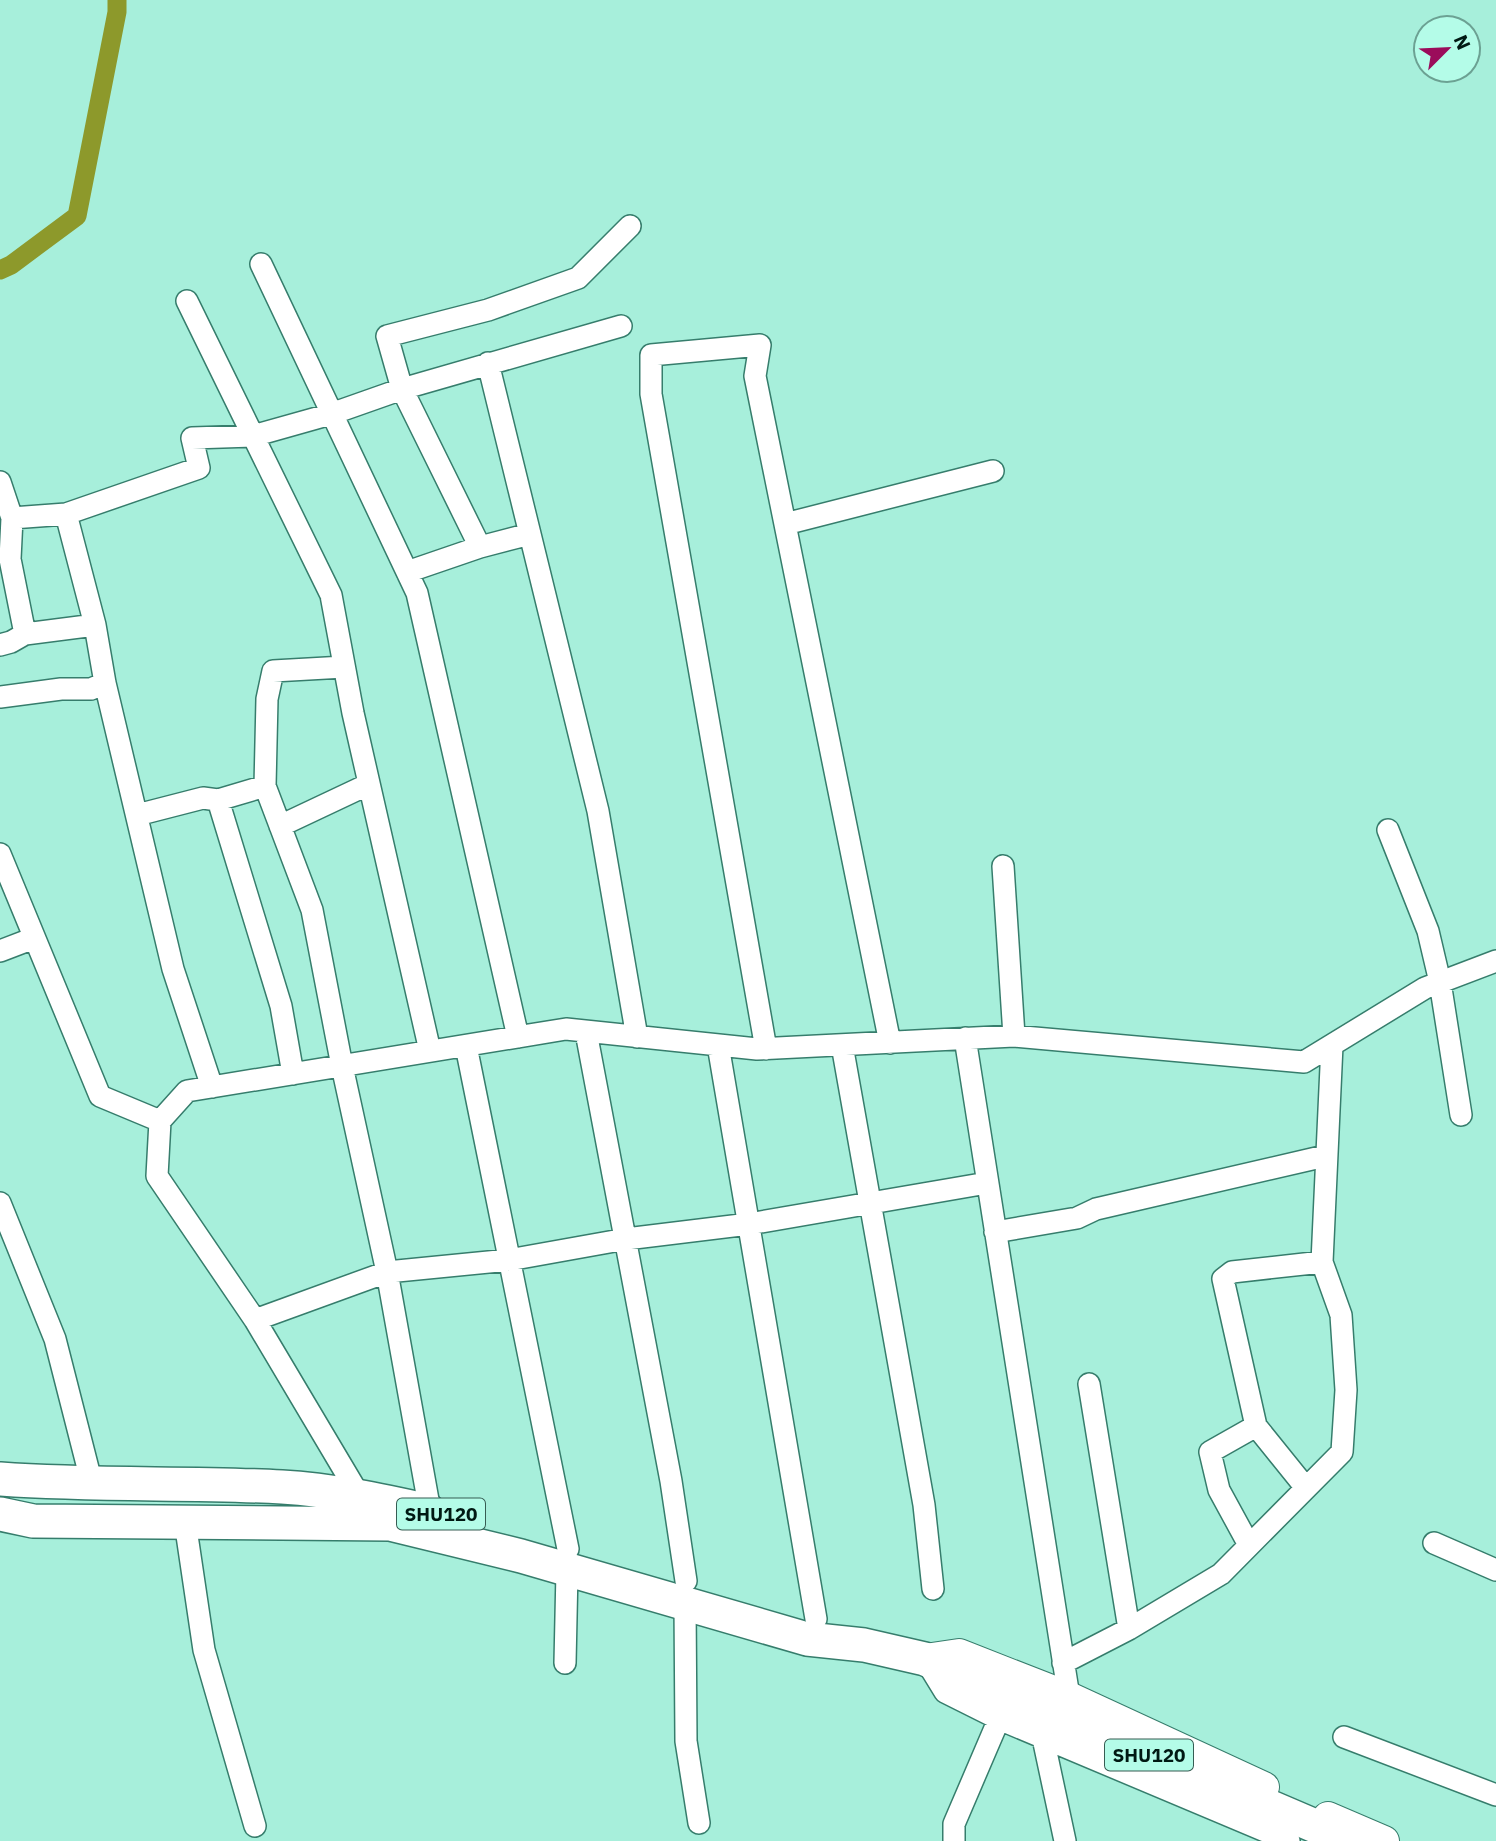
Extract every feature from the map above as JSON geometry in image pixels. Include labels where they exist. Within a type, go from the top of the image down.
[{"type":"main road","name":"SHU120","points":[[0,1479],[92,1484],[283,1487],[359,1495],[430,1511],[568,1560],[686,1592],[816,1619],[864,1645],[936,1664],[1350,1841]]},
{"type":"main road","points":[[0,1514],[33,1521],[390,1524],[521,1556],[568,1560]]},
{"type":"main road","points":[[686,1592],[807,1639],[864,1645]]},
{"type":"street","points":[[480,547],[402,389],[387,336],[488,310],[578,278],[630,226]]},
{"type":"street","points":[[261,264],[417,593],[517,1037]]},
{"type":"street","points":[[187,301],[331,594],[369,784],[430,1051]]},
{"type":"street","points":[[12,518],[66,514],[199,468],[192,438],[253,436],[331,414],[488,363],[621,326]]},
{"type":"street","points":[[766,1049],[652,394],[650,355],[760,345],[755,376],[890,1043]]},
{"type":"street","points":[[488,363],[598,811],[638,1037]]},
{"type":"street","points":[[785,524],[993,471]]},
{"type":"street","points":[[0,482],[12,518],[10,559],[25,634]]},
{"type":"street","points":[[66,514],[95,625],[105,683],[173,969],[212,1087]]},
{"type":"street","points":[[407,572],[480,547],[530,534]]},
{"type":"street","points":[[0,645],[25,634],[95,625]]},
{"type":"street","points":[[345,667],[273,671],[267,699],[265,786],[312,910],[342,1066],[387,1272],[430,1511]]},
{"type":"street","points":[[0,697],[61,689],[92,689],[105,683]]},
{"type":"street","points":[[280,826],[369,784]]},
{"type":"street","points":[[136,815],[203,798],[218,800],[265,786]]},
{"type":"street","points":[[218,800],[281,1006],[293,1074]]},
{"type":"street","points":[[1388,830],[1428,931],[1440,982],[1461,1115]]},
{"type":"street","points":[[0,856],[100,1096],[160,1121]]},
{"type":"street","points":[[1003,866],[1014,1036]]},
{"type":"street","points":[[0,951],[34,938]]},
{"type":"street","points":[[359,1495],[255,1320],[157,1176],[160,1121],[187,1091],[566,1029],[766,1049],[1014,1036],[1304,1062],[1425,988],[1496,961]]},
{"type":"street","points":[[586,1032],[671,1480],[686,1592],[686,1741],[699,1823]]},
{"type":"street","points":[[965,1038],[1069,1696]]},
{"type":"street","points":[[718,1045],[816,1619]]},
{"type":"street","points":[[842,1045],[924,1505],[933,1589]]},
{"type":"street","points":[[1063,1663],[1129,1629],[1221,1574],[1342,1452],[1346,1391],[1341,1315],[1322,1262],[1332,1045]]},
{"type":"street","points":[[466,1046],[568,1560],[565,1663]]},
{"type":"street","points":[[995,1232],[1077,1218],[1096,1209],[1325,1156]]},
{"type":"street","points":[[255,1320],[387,1272],[509,1260],[626,1238],[749,1224],[988,1183]]},
{"type":"street","points":[[0,1203],[55,1339],[92,1484]]},
{"type":"street","points":[[1306,1488],[1256,1426],[1223,1279],[1232,1272],[1322,1262]]},
{"type":"street","points":[[1089,1384],[1129,1629]]},
{"type":"street","points":[[1249,1545],[1219,1490],[1210,1452],[1256,1426]]},
{"type":"street","points":[[185,1522],[204,1650],[255,1826]]},
{"type":"street","points":[[1434,1543],[1496,1570]]},
{"type":"street","name":"SHU120","points":[[936,1664],[960,1654],[1069,1696],[1339,1823],[1384,1841]]},
{"type":"street","points":[[936,1664],[945,1692],[999,1719],[1289,1841]]},
{"type":"street","points":[[954,1841],[954,1824],[999,1719]]},
{"type":"street","points":[[1344,1737],[1496,1795]]},
{"type":"street","points":[[1043,1738],[1065,1841]]},
{"type":"waterway","points":[[0,270],[11,265],[77,216],[117,12],[117,0]]}]
